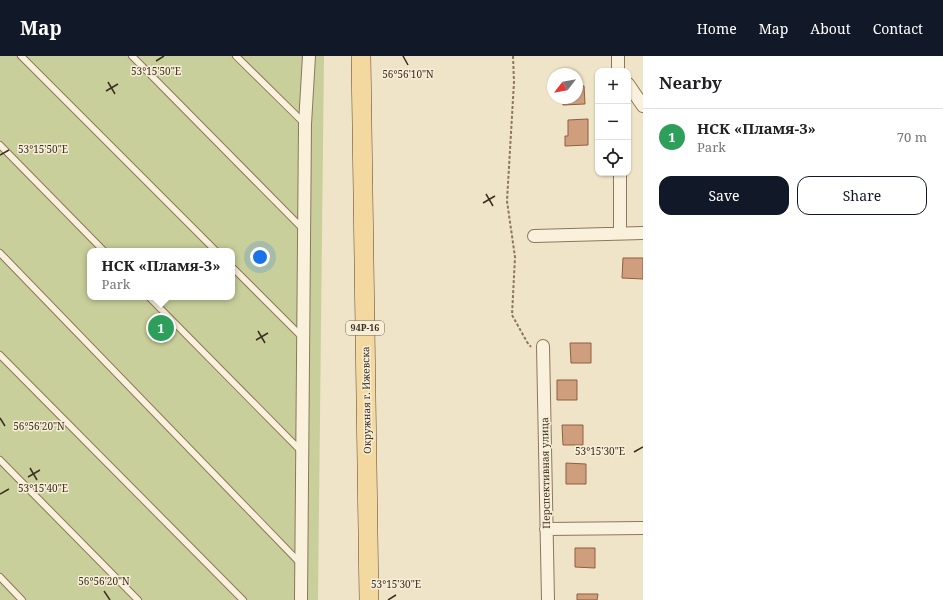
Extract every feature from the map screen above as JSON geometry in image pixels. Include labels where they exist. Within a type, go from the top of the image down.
[{"type":"main road","name":"Окружная г. Ижевска","points":[[361,56],[370,600]]},
{"type":"street","points":[[301,600],[305,124],[308,56]]},
{"type":"street","points":[[618,56],[618,68]]},
{"type":"street","points":[[631,88],[643,106]]},
{"type":"street","points":[[620,176],[620,233]]},
{"type":"street","points":[[534,236],[643,233]]},
{"type":"street","name":"Перспективная улица","points":[[543,346],[548,600]]},
{"type":"street","points":[[546,529],[643,528]]},
{"type":"lane","points":[[21,56],[213,248]]},
{"type":"lane","points":[[132,56],[304,230]]},
{"type":"lane","points":[[236,56],[305,124]]},
{"type":"lane","points":[[0,145],[101,248]]},
{"type":"lane","points":[[0,253],[301,564]]},
{"type":"lane","points":[[235,270],[303,338]]},
{"type":"lane","points":[[152,300],[302,452]]},
{"type":"lane","points":[[0,355],[243,600]]},
{"type":"lane","points":[[0,460],[138,600]]},
{"type":"lane","points":[[0,578],[22,600]]},
{"type":"path","points":[[513,56],[514,82],[507,201],[515,257],[512,315],[526,342],[543,362]]},
{"type":"green space","points":[[0,56],[324,56],[318,600],[0,600]]},
{"type":"building","points":[[584,86],[585,104],[563,105],[583,104]]},
{"type":"building","points":[[588,119],[588,145],[565,146],[565,136],[568,136],[568,120]]},
{"type":"building","points":[[623,258],[643,258],[643,279],[622,278]]},
{"type":"building","points":[[570,343],[591,343],[591,363],[571,363]]},
{"type":"building","points":[[557,380],[577,380],[577,400],[557,400]]},
{"type":"building","points":[[562,425],[583,425],[583,445],[563,445]]},
{"type":"building","points":[[566,463],[586,464],[586,484],[566,484]]},
{"type":"building","points":[[575,548],[595,548],[595,568],[575,567]]},
{"type":"building","points":[[577,594],[598,594],[597,600],[577,600]]},
{"type":"place","name":"НСК «Пламя-3»","points":[[161,328]]}]
